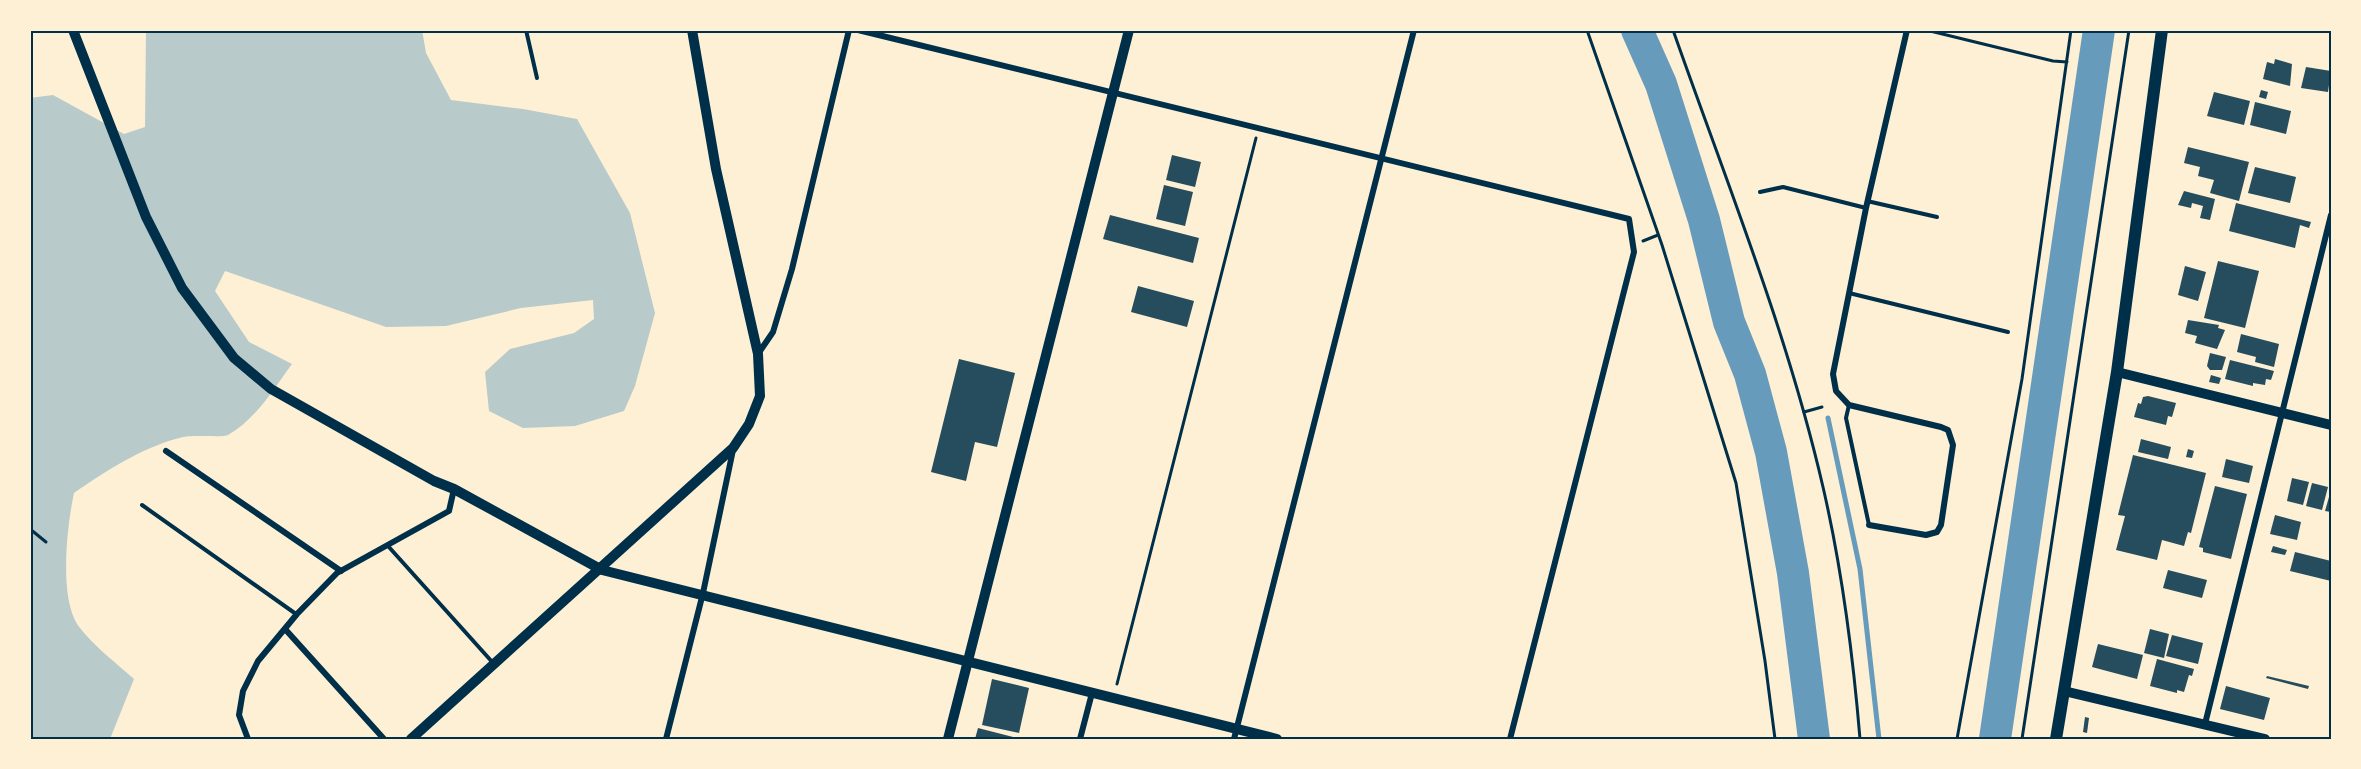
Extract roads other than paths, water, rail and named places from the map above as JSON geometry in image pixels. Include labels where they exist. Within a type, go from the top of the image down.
[{"type":"main road","points":[[2056,739],[2117,372],[2162,30]]},
{"type":"street","points":[[74,30],[146,217],[182,288],[234,358],[271,389],[434,481],[454,489],[602,570],[703,593],[1114,698],[1235,734],[1277,739]]},
{"type":"street","points":[[411,739],[602,570],[733,448],[748,424],[760,396],[758,354],[716,169],[692,30]]},
{"type":"street","points":[[758,354],[772,332],[792,269],[849,30]]},
{"type":"street","points":[[858,30],[1629,219],[1634,252],[1510,739]]},
{"type":"street","points":[[948,739],[1129,30]]},
{"type":"street","points":[[1235,734],[1414,30]]},
{"type":"street","points":[[1869,525],[1926,536],[1937,532],[1941,525],[1952,437],[1948,430],[1941,427],[1849,405],[1836,392],[1833,374],[1848,293],[1907,30]]},
{"type":"street","points":[[2205,724],[2331,215]]},
{"type":"street","points":[[2117,372],[2331,425]]},
{"type":"street","points":[[666,739],[703,593],[733,448]]},
{"type":"street","points":[[166,451],[341,571]]},
{"type":"street","points":[[248,739],[239,715],[243,691],[258,661],[297,614],[341,571],[450,511],[454,489]]},
{"type":"street","points":[[285,629],[384,739]]},
{"type":"street","points":[[2064,692],[2265,739]]},
{"type":"street","points":[[1080,739],[1092,693]]},
{"type":"lane","points":[[526,30],[537,78]]},
{"type":"lane","points":[[1760,192],[1783,187],[1936,217]]},
{"type":"lane","points":[[1848,293],[2008,332]]},
{"type":"lane","points":[[1849,405],[1846,418],[1869,525]]},
{"type":"lane","points":[[142,506],[297,614]]},
{"type":"lane","points":[[388,546],[495,665]]},
{"type":"waterway","points":[[1637,30],[1661,84],[1704,220],[1729,322],[1750,374],[1771,452],[1793,573],[1814,739]]},
{"type":"waterway","points":[[1995,739],[2099,30]]},
{"type":"waterway","points":[[1828,418],[1860,569],[1879,739]]}]
